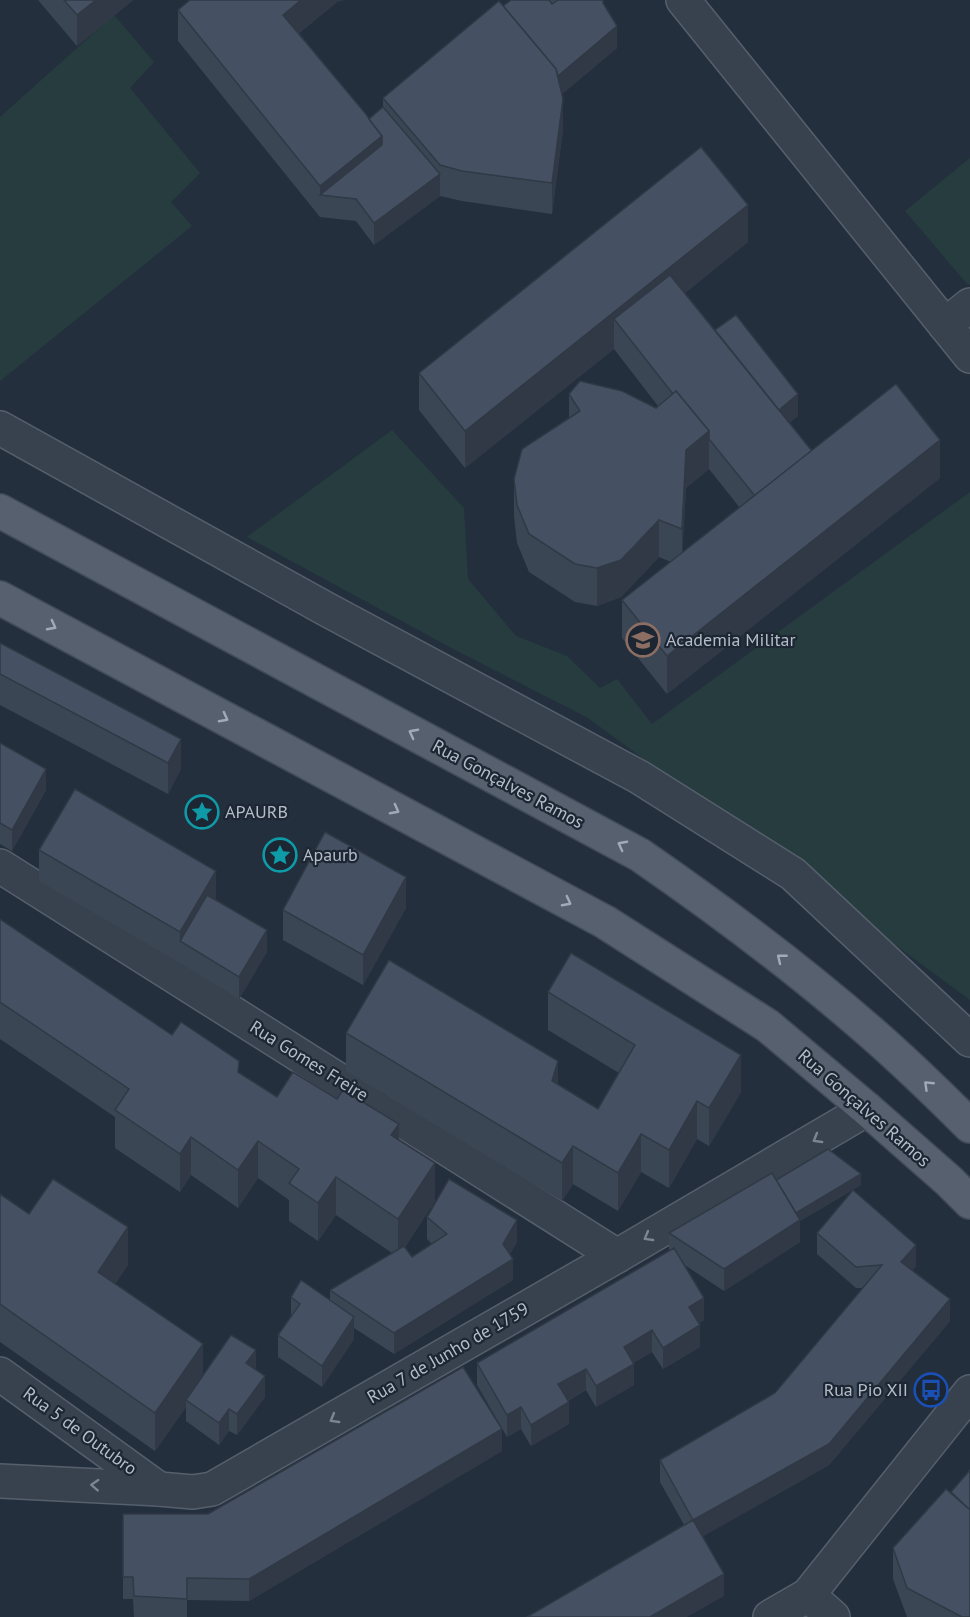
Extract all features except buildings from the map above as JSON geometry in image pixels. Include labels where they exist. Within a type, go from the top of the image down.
[{"type":"main road","name":"Rua Gonçalves Ramos","points":[[0,511],[640,855],[758,940],[832,999],[875,1035],[970,1126]]},
{"type":"main road","name":"Rua Gonçalves Ramos","points":[[0,598],[605,922],[768,1026],[867,1109],[970,1202]]},
{"type":"street","points":[[683,0],[970,356]]},
{"type":"street","points":[[945,325],[970,305]]},
{"type":"street","points":[[0,428],[326,609],[639,777],[793,874],[970,1040]]},
{"type":"street","name":"Rua Gomes Freire","points":[[0,866],[617,1256]]},
{"type":"street","name":"Rua 7 de Junho de 1759","points":[[0,1481],[193,1492],[212,1489],[867,1109]]},
{"type":"street","name":"Rua 5 de Outubro","points":[[0,1374],[159,1489]]},
{"type":"street","points":[[770,1617],[808,1595],[970,1392]]},
{"type":"street","points":[[808,1595],[833,1617]]},
{"type":"green space","points":[[114,15],[154,62],[130,88],[200,173],[171,202],[192,226],[0,381],[0,117]]},
{"type":"green space","points":[[970,158],[970,284],[968,285],[905,211]]},
{"type":"green space","points":[[392,430],[464,508],[468,579],[516,636],[567,656],[600,688],[617,679],[652,724],[970,492],[970,1000],[588,718],[457,651],[247,537]]},
{"type":"place","name":"Academia Militar","points":[[643,640]]},
{"type":"place","name":"APAURB","points":[[202,812]]},
{"type":"place","name":"Apaurb","points":[[280,855]]},
{"type":"place","name":"Rua Pio XII","points":[[931,1390]]}]
